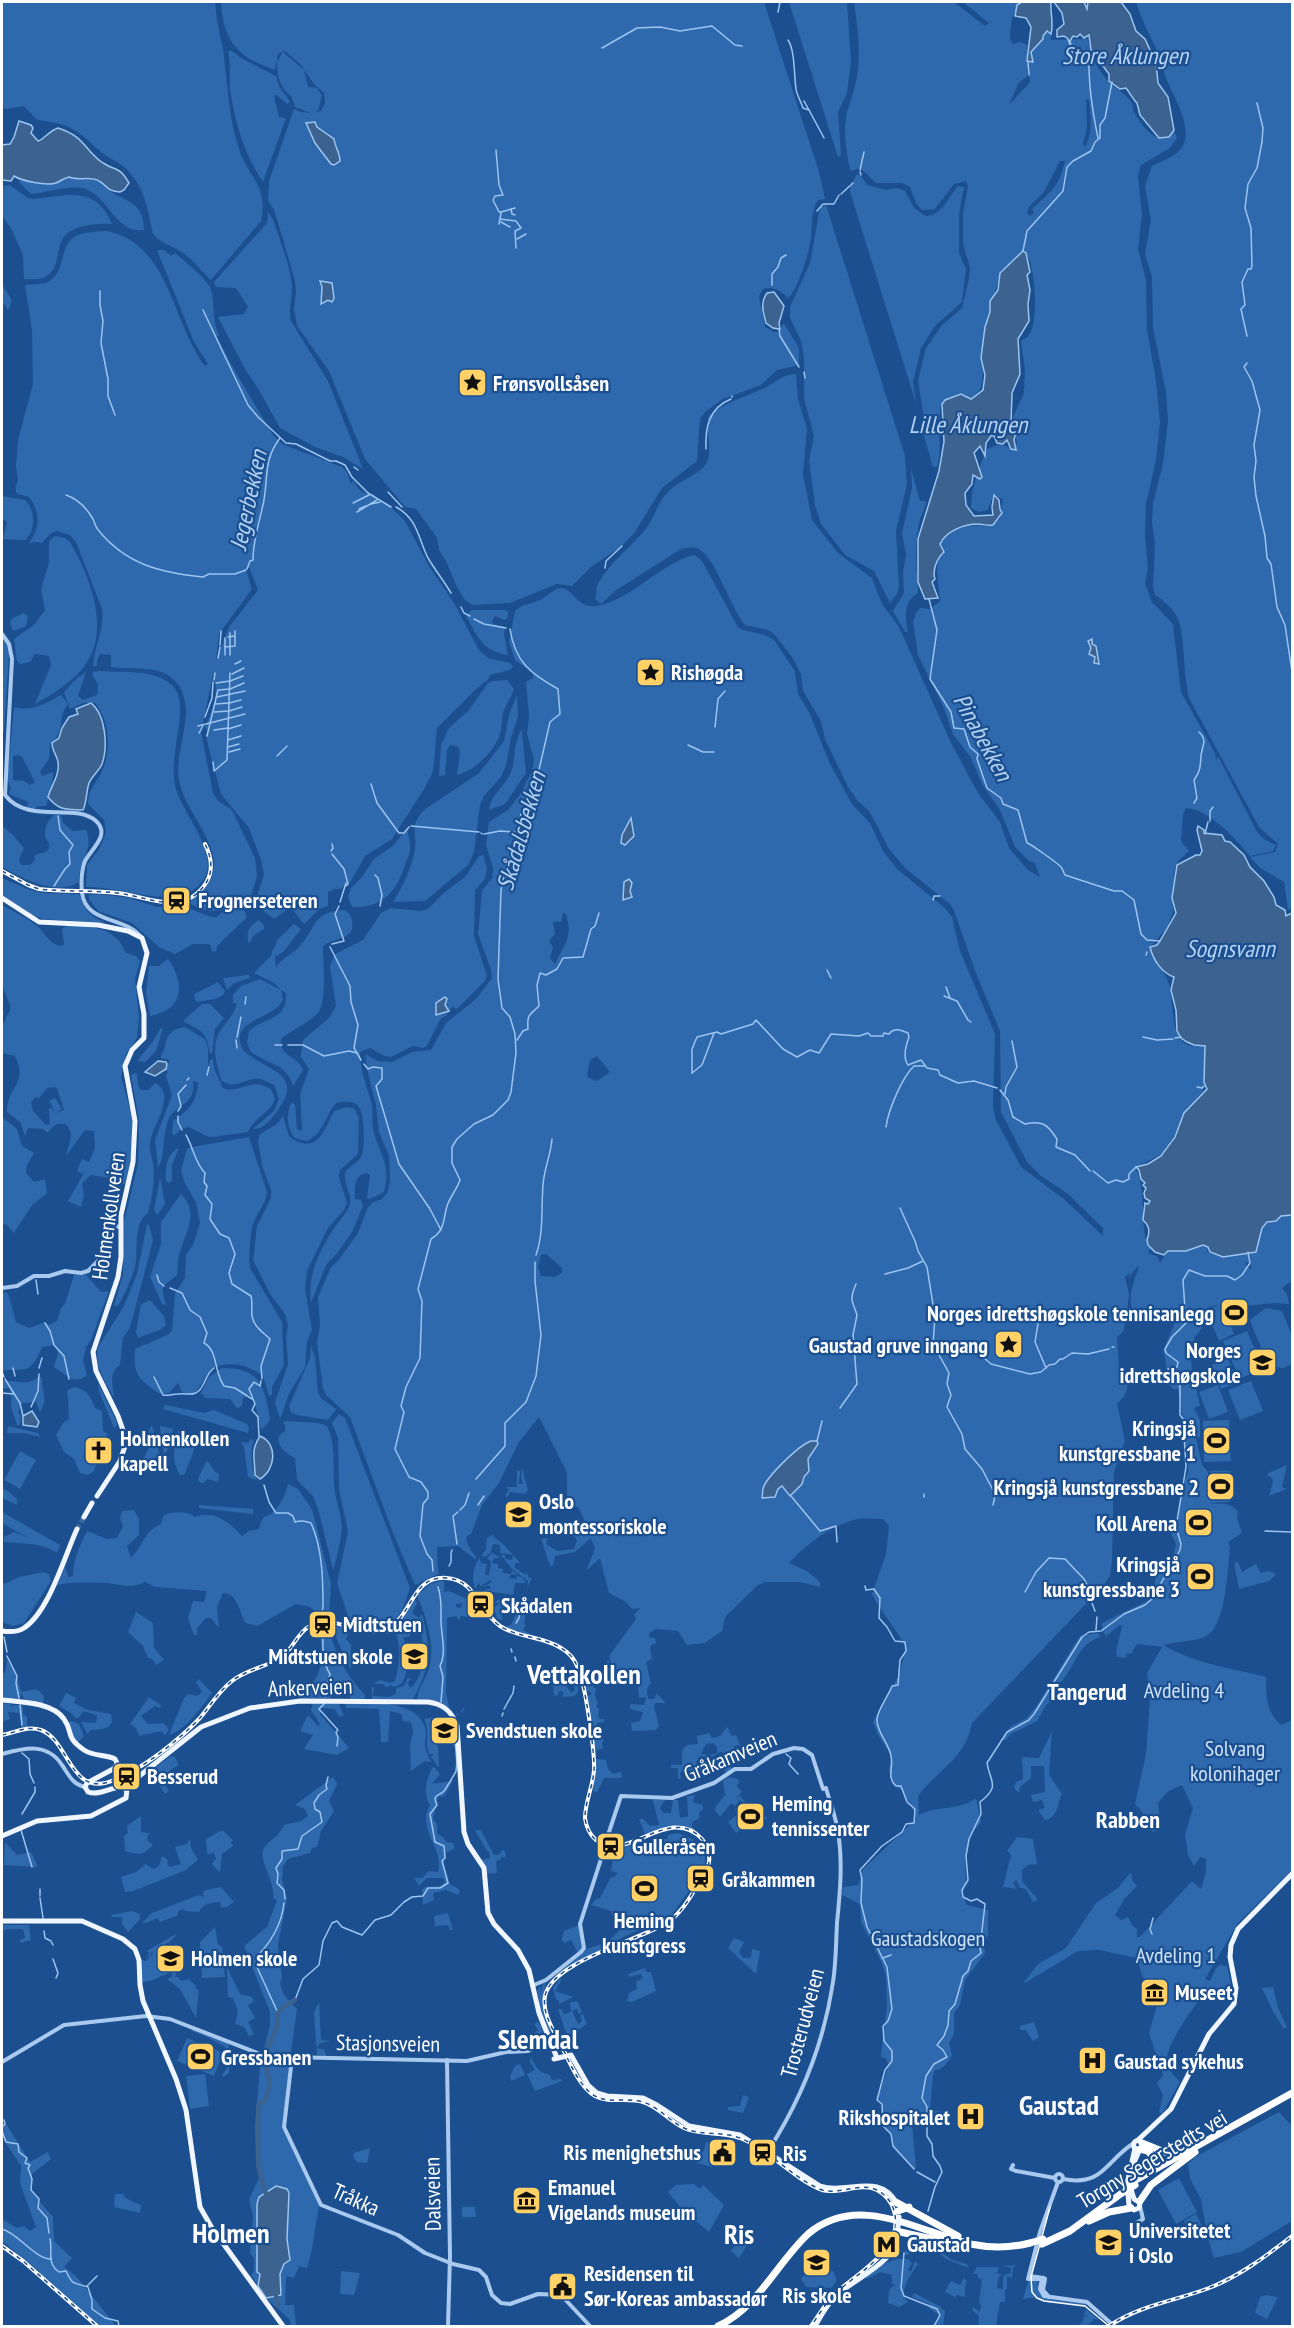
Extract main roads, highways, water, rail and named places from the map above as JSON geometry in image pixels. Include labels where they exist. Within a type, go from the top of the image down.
[{"type":"highway","name":"Torgny Segerstedts vei","points":[[1029,2246],[1073,2229],[1135,2181],[1293,2094]]},
{"type":"highway","points":[[1138,2145],[1173,2153],[1203,2145]]},
{"type":"highway","points":[[1135,2181],[1147,2169],[1153,2158],[1150,2152],[1138,2145]]},
{"type":"highway","points":[[1073,2229],[1109,2212],[1135,2204],[1151,2185],[1203,2145]]},
{"type":"highway","name":"Torgny Segerstedts vei","points":[[1042,2242],[1122,2191]]},
{"type":"highway","points":[[893,2199],[965,2240],[1010,2247]]},
{"type":"highway","points":[[899,2213],[909,2207]]},
{"type":"highway","points":[[718,2326],[729,2321],[744,2309],[808,2234],[819,2226],[838,2218],[858,2215],[884,2217],[970,2244],[1029,2246]]},
{"type":"highway","points":[[725,2326],[747,2311],[804,2242],[818,2230],[834,2223],[858,2218],[883,2220],[954,2244]]},
{"type":"highway","points":[[898,2231],[907,2235],[992,2252],[1029,2246]]},
{"type":"main road","name":"Holmenkollveien","points":[[2,898],[41,923],[78,923],[128,931],[142,938],[147,953],[139,987],[144,1014],[144,1038],[132,1050],[125,1066],[134,1111],[135,1136],[132,1172],[122,1208],[119,1272],[95,1340],[93,1355],[96,1371],[122,1427],[125,1448],[120,1461],[97,1496]]},
{"type":"main road","points":[[84,1517],[92,1503]]},
{"type":"main road","points":[[2,1630],[23,1629],[36,1616],[60,1573],[77,1529]]},
{"type":"main road","points":[[2,1700],[29,1703],[57,1713],[65,1720],[70,1738],[74,1742],[92,1754],[116,1759],[115,1768],[89,1781],[86,1787],[88,1792],[93,1794],[117,1788],[127,1789],[124,1799],[91,1816],[37,1821],[2,1836]]},
{"type":"main road","name":"Ankerveien","points":[[127,1789],[201,1727],[266,1704],[296,1701],[434,1703],[445,1708],[453,1716],[457,1729],[466,1839],[484,1868],[486,1907],[490,1917],[520,1954],[529,1970],[538,2010],[555,2058],[570,2055],[576,2061],[588,2085],[597,2093],[645,2099],[657,2104],[685,2125],[737,2133],[823,2187],[837,2189],[870,2185],[882,2188],[893,2199]]},
{"type":"main road","points":[[1135,2204],[1127,2179],[1138,2145],[1145,2134],[1171,2109],[1209,2034],[1234,2004],[1236,1988],[1230,1957],[1236,1932],[1247,1917],[1293,1874]]},
{"type":"main road","points":[[2,1921],[79,1920],[128,1942],[135,1949],[139,1958],[140,1990],[148,2016],[177,2082],[186,2110],[193,2147],[196,2194],[202,2212],[283,2326]]},
{"type":"main road","points":[[1135,2204],[1130,2179],[1138,2145]]},
{"type":"main road","points":[[814,2326],[836,2296],[875,2266],[890,2248],[898,2231],[899,2213],[893,2199]]},
{"type":"water","name":"Store Åklungen","points":[[1022,2],[1051,2],[1051,34],[1047,31],[1031,52],[1033,62],[1027,61],[1031,27],[1026,18],[1015,16],[1017,5]]},
{"type":"water","name":"Store Åklungen","points":[[1054,2],[1084,2],[1087,9],[1088,2],[1121,2],[1130,14],[1136,31],[1145,39],[1156,63],[1158,83],[1168,97],[1174,130],[1169,137],[1159,138],[1140,115],[1137,103],[1126,88],[1120,89],[1109,81],[1109,74],[1091,50],[1089,35],[1084,38],[1080,34],[1077,37],[1073,36],[1070,41],[1073,54],[1068,39],[1064,36],[1057,37],[1057,30],[1064,24],[1062,13]]},
{"type":"water","points":[[19,121],[31,125],[33,128],[31,133],[38,141],[58,128],[74,135],[97,158],[120,171],[129,183],[120,192],[93,179],[69,177],[56,183],[46,184],[14,176],[11,181],[2,180],[2,145],[10,144]]},
{"type":"water","points":[[315,122],[317,127],[334,139],[340,161],[334,165],[315,143],[306,123]]},
{"type":"water","name":"Lille Åklungen","points":[[1023,251],[1026,253],[1030,272],[1027,275],[1030,290],[1029,321],[1018,339],[1020,374],[1012,393],[1011,424],[1016,432],[1014,440],[1016,450],[1011,449],[1007,440],[1003,444],[997,443],[994,436],[991,436],[986,443],[985,456],[980,446],[974,453],[982,477],[980,479],[973,475],[972,484],[965,493],[966,505],[974,516],[993,515],[994,495],[999,500],[1002,513],[993,525],[967,525],[946,535],[940,544],[944,552],[936,565],[935,579],[932,582],[938,598],[925,599],[918,582],[918,539],[939,471],[944,442],[942,404],[945,400],[961,394],[971,399],[983,390],[985,375],[981,358],[990,301],[998,290],[1000,273]]},
{"type":"water","points":[[320,281],[332,283],[334,298],[332,302],[328,300],[321,304]]},
{"type":"water","points":[[774,292],[784,306],[779,323],[780,329],[773,328],[766,323],[763,311],[767,293]]},
{"type":"water","points":[[1092,639],[1092,644],[1096,646],[1099,664],[1094,663],[1095,657],[1089,654],[1091,648],[1088,641]]},
{"type":"water","points":[[91,703],[103,723],[104,757],[101,767],[89,783],[83,810],[63,808],[48,797],[57,776],[58,767],[52,743],[59,738],[69,717],[78,714],[76,709]]},
{"type":"water","points":[[631,818],[634,836],[625,845],[621,843],[622,835]]},
{"type":"water","name":"Sognsvann","points":[[1198,826],[1204,830],[1204,833],[1222,835],[1225,841],[1230,842],[1244,855],[1250,867],[1264,881],[1276,905],[1285,910],[1286,916],[1292,913],[1292,1215],[1281,1216],[1276,1221],[1267,1222],[1262,1228],[1256,1252],[1223,1257],[1210,1252],[1208,1247],[1203,1245],[1186,1251],[1168,1251],[1164,1255],[1155,1252],[1148,1245],[1149,1229],[1143,1220],[1145,1203],[1148,1204],[1150,1201],[1145,1198],[1146,1188],[1143,1185],[1145,1183],[1136,1167],[1148,1164],[1161,1156],[1175,1137],[1184,1113],[1207,1089],[1204,1082],[1205,1046],[1187,1042],[1177,1031],[1176,1010],[1171,990],[1174,977],[1159,965],[1150,947],[1157,945],[1176,913],[1172,898],[1177,865],[1200,855],[1202,851]]},
{"type":"water","points":[[629,879],[632,883],[630,891],[632,897],[623,900],[624,882]]},
{"type":"water","points":[[445,997],[447,999],[445,1005],[449,1011],[436,1015],[436,1003]]},
{"type":"water","points":[[158,1061],[166,1062],[166,1069],[155,1076],[145,1072]]},
{"type":"water","points":[[32,1411],[39,1422],[37,1427],[23,1425],[23,1416]]},
{"type":"water","points":[[260,1436],[270,1444],[273,1457],[269,1469],[260,1479],[255,1475],[254,1455]]},
{"type":"water","points":[[811,1441],[817,1441],[818,1444],[808,1459],[809,1471],[802,1484],[790,1496],[782,1486],[775,1497],[762,1498],[765,1484],[776,1470],[791,1455]]},
{"type":"water","points":[[276,2186],[287,2189],[289,2193],[287,2239],[290,2260],[284,2264],[280,2274],[281,2295],[266,2298],[258,2286],[260,2274],[257,2272],[257,2204],[259,2197]]},
{"type":"waterway","points":[[778,12],[780,2]]},
{"type":"waterway","points":[[602,48],[637,28],[660,27],[680,31],[712,26],[735,45],[742,46]]},
{"type":"waterway","points":[[788,40],[793,56],[797,94],[803,108],[809,110],[824,138]]},
{"type":"waterway","points":[[1073,54],[1075,59],[1089,65],[1098,138]]},
{"type":"waterway","points":[[1028,62],[1029,75]]},
{"type":"waterway","points":[[1023,251],[1027,231],[1063,191],[1067,167],[1091,151],[1095,142],[1100,138],[1100,125],[1105,118],[1112,82]]},
{"type":"waterway","points":[[804,101],[809,110]]},
{"type":"waterway","points":[[1247,336],[1241,309],[1245,305],[1242,282],[1248,269],[1252,266],[1251,228],[1245,208],[1248,184],[1257,168],[1262,142],[1263,128],[1257,103]]},
{"type":"waterway","points":[[496,150],[499,185],[503,195],[495,196],[493,200],[501,212]]},
{"type":"waterway","points":[[860,170],[864,152]]},
{"type":"waterway","points":[[841,194],[853,183]]},
{"type":"waterway","points":[[817,211],[823,204],[834,204],[839,195]]},
{"type":"waterway","points":[[501,212],[515,208]]},
{"type":"waterway","points":[[511,209],[512,214],[515,215]]},
{"type":"waterway","points":[[499,224],[501,213]]},
{"type":"waterway","points":[[500,219],[516,221],[521,228],[515,231],[516,248]]},
{"type":"waterway","points":[[501,222],[510,227]]},
{"type":"waterway","points":[[517,239],[526,234]]},
{"type":"waterway","points":[[772,285],[772,274],[781,258],[786,255]]},
{"type":"waterway","points":[[100,291],[103,321],[101,343],[108,379],[108,396],[115,415]]},
{"type":"waterway","name":"Skådalsbekken","points":[[203,310],[248,405],[258,417],[286,443],[296,444],[330,461],[345,465],[352,477],[368,493],[391,507]]},
{"type":"waterway","points":[[779,329],[780,336],[799,367]]},
{"type":"waterway","points":[[1247,363],[1244,367],[1252,381],[1260,410],[1254,445],[1256,496],[1265,536],[1267,558],[1271,564],[1277,607],[1285,625],[1292,672]]},
{"type":"waterway","points":[[804,372],[805,378]]},
{"type":"waterway","points":[[706,449],[706,433],[710,419],[718,408],[731,399]]},
{"type":"waterway","name":"Jegerbekken","points":[[247,569],[250,561],[253,560],[255,537],[264,500],[271,453],[280,438]]},
{"type":"waterway","points":[[354,467],[358,470]]},
{"type":"waterway","points":[[388,492],[402,507]]},
{"type":"waterway","name":"Jegerbekken","points":[[66,495],[85,507],[98,530],[110,543],[121,552],[146,565],[173,573],[203,577],[209,574],[235,574],[246,570]]},
{"type":"waterway","points":[[353,503],[369,495]]},
{"type":"waterway","points":[[357,512],[377,500]]},
{"type":"waterway","points":[[371,504],[380,502]]},
{"type":"waterway","points":[[359,509],[366,506]]},
{"type":"waterway","name":"Skådalsbekken","points":[[396,507],[413,523],[428,558],[451,593]]},
{"type":"waterway","points":[[605,568],[606,561],[622,546]]},
{"type":"waterway","name":"Pinabekken","points":[[929,599],[937,630],[930,679],[951,712],[954,728],[964,729],[970,747],[978,754],[977,759],[987,788],[1001,798],[1003,804],[1018,810],[1027,843],[1058,864],[1065,875],[1114,891],[1122,891],[1134,900],[1141,934],[1147,940],[1160,941]]},
{"type":"waterway","name":"Skådalsbekken","points":[[461,607],[464,613],[470,616]]},
{"type":"waterway","name":"Skådalsbekken","points":[[474,619],[484,624],[506,628]]},
{"type":"waterway","name":"Skådalsbekken","points":[[433,1571],[432,1560],[420,1536],[423,1504],[428,1498],[428,1492],[421,1482],[409,1477],[395,1449],[404,1412],[401,1406],[406,1387],[420,1358],[422,1301],[418,1289],[431,1239],[441,1229],[447,1206],[460,1180],[452,1163],[452,1147],[457,1139],[474,1124],[493,1115],[508,1100],[511,1092],[516,1053],[515,1034],[510,1017],[502,1008],[498,979],[501,890],[521,814],[532,800],[550,722],[560,714],[558,689],[532,672],[520,659],[510,629]]},
{"type":"waterway","points":[[220,645],[221,631]]},
{"type":"waterway","points":[[225,647],[235,646],[235,631]]},
{"type":"waterway","points":[[230,633],[230,655]]},
{"type":"waterway","points":[[228,637],[234,636]]},
{"type":"waterway","points":[[225,638],[225,655]]},
{"type":"waterway","points":[[218,658],[220,647]]},
{"type":"waterway","points":[[235,664],[241,661]]},
{"type":"waterway","points":[[232,674],[244,668]]},
{"type":"waterway","points":[[214,680],[215,673]]},
{"type":"waterway","points":[[214,771],[227,760],[230,673]]},
{"type":"waterway","points":[[216,683],[243,676]]},
{"type":"waterway","points":[[205,717],[212,698],[213,682]]},
{"type":"waterway","points":[[207,736],[218,690],[230,689],[244,683]]},
{"type":"waterway","points":[[217,697],[245,691]]},
{"type":"waterway","points":[[715,727],[718,699],[725,691]]},
{"type":"waterway","points":[[215,704],[241,700]]},
{"type":"waterway","points":[[214,712],[242,707]]},
{"type":"waterway","points":[[198,726],[245,714]]},
{"type":"waterway","points":[[228,729],[241,725]]},
{"type":"waterway","points":[[199,733],[203,726]]},
{"type":"waterway","points":[[214,730],[228,728]]},
{"type":"waterway","points":[[1194,803],[1197,798],[1194,780],[1200,768],[1204,743],[1199,732]]},
{"type":"waterway","points":[[228,740],[241,736]]},
{"type":"waterway","points":[[228,747],[239,744]]},
{"type":"waterway","points":[[688,745],[703,752],[714,752]]},
{"type":"waterway","points":[[277,756],[287,746]]},
{"type":"waterway","points":[[229,752],[240,749]]},
{"type":"waterway","points":[[213,762],[214,770]]},
{"type":"waterway","points":[[371,784],[377,803],[399,833],[404,833],[409,827]]},
{"type":"waterway","points":[[1210,821],[1210,811],[1213,807]]},
{"type":"waterway","points":[[54,886],[70,864],[69,852],[73,845],[60,830],[58,816]]},
{"type":"waterway","points":[[1205,834],[1208,822]]},
{"type":"waterway","points":[[411,826],[479,832]]},
{"type":"waterway","points":[[484,834],[500,831],[515,832]]},
{"type":"waterway","points":[[331,851],[332,844]]},
{"type":"waterway","points":[[332,854],[344,869],[348,884],[346,886]]},
{"type":"waterway","points":[[375,875],[378,878],[382,895],[380,906]]},
{"type":"waterway","points":[[340,902],[346,883]]},
{"type":"waterway","points":[[933,900],[934,896],[940,896]]},
{"type":"waterway","points":[[332,944],[344,941],[335,914],[339,906]]},
{"type":"waterway","points":[[517,1040],[523,1031],[528,1029],[529,1016],[539,1006],[537,985],[540,973],[546,975],[557,969],[563,958],[583,957],[591,929],[595,926],[599,913]]},
{"type":"waterway","points":[[330,947],[350,986],[351,1002],[358,1025],[354,1048],[361,1060]]},
{"type":"waterway","points":[[827,970],[831,978]]},
{"type":"waterway","points":[[946,987],[950,998]]},
{"type":"waterway","points":[[944,996],[957,1001],[971,1022]]},
{"type":"waterway","points":[[245,1004],[246,997]]},
{"type":"waterway","points":[[237,1037],[241,1017]]},
{"type":"waterway","points":[[692,1073],[692,1049],[697,1037],[717,1032],[721,1034],[753,1024],[756,1020],[783,1049],[797,1057],[810,1050],[819,1053],[831,1034],[859,1036],[868,1033],[871,1036],[883,1036],[884,1033],[889,1034],[893,1030],[900,1030],[908,1033],[909,1037],[905,1055],[908,1065],[921,1060],[927,1068],[938,1070],[940,1075],[958,1083],[974,1081],[997,1088]]},
{"type":"waterway","points":[[692,1073],[702,1065],[714,1033]]},
{"type":"waterway","points":[[1143,1037],[1157,1040],[1173,1039]]},
{"type":"waterway","points":[[1175,1038],[1181,1037]]},
{"type":"waterway","points":[[236,1040],[237,1048]]},
{"type":"waterway","points":[[1005,1094],[1006,1087],[1017,1067],[1012,1041]]},
{"type":"waterway","points":[[275,1045],[282,1045]]},
{"type":"waterway","points":[[288,1045],[303,1045],[324,1056],[349,1051],[357,1053]]},
{"type":"waterway","points":[[364,1064],[368,1069],[382,1068],[382,1079],[376,1086],[399,1164],[430,1209],[441,1230]]},
{"type":"waterway","points":[[886,1127],[900,1086],[909,1071],[914,1066],[925,1066]]},
{"type":"waterway","points":[[207,1075],[209,1067]]},
{"type":"waterway","points":[[178,1111],[181,1106],[178,1094],[186,1085]]},
{"type":"waterway","points":[[1197,1087],[1204,1086]]},
{"type":"waterway","points":[[1000,1090],[1008,1100],[1013,1117],[1025,1124],[1041,1123],[1048,1127],[1057,1139],[1056,1147],[1075,1155],[1090,1171]]},
{"type":"waterway","points":[[178,1116],[182,1130]]},
{"type":"waterway","points":[[186,1135],[205,1173],[204,1182],[207,1186],[205,1195],[212,1204],[210,1219],[220,1234],[229,1238],[235,1254],[229,1273],[232,1284],[251,1296],[253,1320],[270,1339],[261,1366],[262,1379]]},
{"type":"waterway","points":[[536,1255],[541,1229],[544,1179],[552,1139]]},
{"type":"waterway","points":[[1093,1171],[1108,1183],[1116,1180],[1123,1182],[1129,1179],[1129,1174],[1136,1167]]},
{"type":"waterway","points":[[900,1208],[927,1267],[935,1317],[933,1344],[949,1373],[947,1384],[951,1395],[947,1407],[962,1434],[965,1449],[982,1469],[995,1494]]},
{"type":"waterway","points":[[928,2211],[942,2172],[933,2156],[932,2144],[927,2136],[927,2107],[922,2098],[926,2076],[934,2064],[947,2057],[937,2045],[944,2036],[949,2011],[955,2004],[963,1976],[968,1971],[971,1961],[981,1953],[985,1904],[977,1899],[971,1901],[963,1897],[962,1890],[968,1880],[966,1856],[969,1839],[981,1814],[980,1802],[990,1792],[993,1784],[987,1763],[1007,1732],[1029,1720],[1034,1714],[1082,1637],[1089,1632],[1101,1631],[1124,1614],[1145,1605],[1152,1599],[1180,1550],[1181,1544],[1176,1527],[1186,1467],[1183,1419],[1180,1415],[1180,1386],[1168,1372],[1168,1369],[1177,1367],[1178,1362],[1166,1353],[1165,1349],[1172,1337],[1186,1323],[1183,1280],[1189,1270],[1205,1276],[1227,1276],[1235,1280],[1242,1275],[1250,1263],[1248,1252]]},
{"type":"waterway","points":[[885,1274],[923,1261]]},
{"type":"waterway","points":[[476,1479],[505,1446],[505,1423],[526,1402],[536,1376],[541,1335],[535,1262]]},
{"type":"waterway","points":[[157,1275],[159,1282],[164,1286]]},
{"type":"waterway","points":[[36,1280],[38,1294]]},
{"type":"waterway","points":[[840,1408],[857,1384],[853,1335],[857,1315],[852,1297],[856,1284]]},
{"type":"waterway","points":[[170,1288],[182,1293],[190,1310],[200,1317],[207,1333],[204,1343],[212,1351],[224,1386],[235,1388],[252,1399]]},
{"type":"waterway","points":[[1039,1318],[1035,1342],[1046,1368]]},
{"type":"waterway","points":[[45,1323],[54,1345],[64,1356],[69,1379]]},
{"type":"waterway","points":[[984,1358],[991,1364],[1030,1374],[1041,1372],[1072,1353],[1088,1354],[1109,1349]]},
{"type":"waterway","points":[[39,1368],[42,1358]]},
{"type":"waterway","points":[[13,1368],[15,1376]]},
{"type":"waterway","points":[[154,1377],[163,1395],[192,1394],[198,1392],[214,1368]]},
{"type":"waterway","points":[[2,1371],[4,1377]]},
{"type":"waterway","points":[[31,1407],[38,1391],[39,1374]]},
{"type":"waterway","points":[[5,1379],[20,1403],[23,1416]]},
{"type":"waterway","points":[[259,1436],[258,1417],[252,1410],[255,1404],[249,1389],[254,1382],[260,1386],[261,1381]]},
{"type":"waterway","points":[[2,1393],[14,1394]]},
{"type":"waterway","points":[[817,1441],[822,1421]]},
{"type":"waterway","points":[[264,1485],[269,1502],[276,1513],[288,1513],[293,1516],[295,1522],[311,1523],[315,1532],[323,1584],[323,1618]]},
{"type":"waterway","points":[[460,1510],[465,1505],[469,1493]]},
{"type":"waterway","points":[[478,1505],[484,1496]]},
{"type":"waterway","points":[[791,1496],[820,1531],[836,1526],[837,1542]]},
{"type":"waterway","points":[[993,1505],[995,1496]]},
{"type":"waterway","points":[[457,1544],[453,1516],[458,1512]]},
{"type":"waterway","points":[[1265,1531],[1292,1532]]},
{"type":"waterway","points":[[451,1554],[451,1561]]},
{"type":"waterway","points":[[1025,1592],[1036,1572],[1049,1558],[1065,1559],[1084,1579],[1090,1590],[1090,1601]]},
{"type":"waterway","points":[[449,1566],[451,1562]]},
{"type":"waterway","points":[[865,1586],[866,1590],[874,1589],[880,1598],[879,1618],[895,1641],[905,1642],[906,1651],[900,1660],[898,1685],[892,1686],[878,1713],[877,1720],[892,1760],[891,1779],[896,1786],[901,1786],[907,1802],[915,1809],[914,1823],[906,1824],[902,1832],[882,1846],[860,1870],[861,1903],[867,1927],[887,1967],[892,2009],[888,2021],[883,2026],[884,2041],[892,2051],[892,2061],[885,2070],[877,2100],[882,2104],[883,2126],[891,2134],[893,2146],[914,2169]]},
{"type":"waterway","name":"Skådalsbekken","points":[[438,1587],[441,1599],[443,1649],[440,1666],[443,1677],[441,1702]]},
{"type":"waterway","points":[[1092,1603],[1095,1611]]},
{"type":"waterway","points":[[516,1623],[521,1606]]},
{"type":"waterway","points":[[1096,1630],[1097,1617]]},
{"type":"waterway","points":[[323,1630],[324,1658],[330,1674],[325,1697]]},
{"type":"waterway","points":[[4,1637],[7,1652]]},
{"type":"waterway","points":[[7,1656],[17,1676],[19,1698]]},
{"type":"waterway","points":[[515,1657],[516,1661]]},
{"type":"waterway","points":[[504,1709],[513,1693],[514,1686]]},
{"type":"waterway","points":[[324,1704],[319,1709],[338,1730],[336,1732],[337,1746]]},
{"type":"waterway","points":[[20,1705],[22,1725]]},
{"type":"waterway","name":"Skådalsbekken","points":[[295,2000],[303,1979],[319,1965],[323,1941],[332,1923],[337,1921],[342,1927],[362,1935],[375,1920],[391,1915],[412,1897],[423,1896],[428,1888],[440,1888],[448,1883],[442,1861],[445,1858],[444,1846],[435,1842],[430,1814],[437,1805],[435,1797],[444,1791],[456,1771],[456,1749],[451,1727]]},
{"type":"waterway","points":[[22,1753],[29,1759],[30,1774],[34,1783]]},
{"type":"waterway","points":[[786,1754],[791,1758],[789,1764],[798,1774]]},
{"type":"waterway","points":[[285,1899],[284,1890],[277,1883],[276,1868],[282,1859],[282,1851],[298,1849],[302,1836],[322,1822],[320,1812],[315,1809],[314,1803],[327,1789],[328,1777]]},
{"type":"waterway","points":[[22,1814],[35,1792],[35,1787]]},
{"type":"waterway","points":[[21,1830],[32,1867]]},
{"type":"waterway","points":[[40,1889],[40,1896]]},
{"type":"waterway","points":[[40,1898],[43,1918]]},
{"type":"waterway","points":[[278,2013],[257,1967],[256,1957],[274,1933],[281,1918],[284,1903]]},
{"type":"waterway","points":[[1152,1934],[1150,1929],[1153,1918]]},
{"type":"waterway","points":[[44,1931],[45,1938],[53,1945]]},
{"type":"waterway","points":[[883,1958],[891,1955]]},
{"type":"waterway","points":[[53,1959],[58,1973],[56,1978]]},
{"type":"waterway","points":[[266,2194],[258,2165],[258,2105],[266,2100],[270,2083],[265,2062],[266,2052],[277,2027],[278,2013],[295,2000]]},
{"type":"waterway","points":[[2,2127],[5,2124],[4,2120]]},
{"type":"waterway","points":[[2,2131],[6,2142],[18,2144],[19,2152],[27,2158],[25,2163],[30,2165],[28,2168],[32,2179],[31,2190],[39,2199],[38,2208],[47,2218],[49,2233]]},
{"type":"waterway","points":[[917,2172],[935,2182]]},
{"type":"waterway","points":[[2,2229],[39,2255],[51,2259]]},
{"type":"waterway","points":[[50,2239],[51,2261],[55,2268],[59,2272],[66,2271],[74,2283],[88,2287],[92,2309],[105,2318],[118,2321],[119,2326]]},
{"type":"waterway","points":[[904,2253],[901,2288],[904,2296],[937,2309],[940,2315],[934,2326]]},
{"type":"waterway","points":[[87,2286],[97,2276]]},
{"type":"waterway","points":[[276,2296],[278,2306]]},
{"type":"tunnel","points":[[77,1529],[84,1517]]},
{"type":"tram line","points":[[1050,2207],[1031,2277],[1032,2292],[1044,2301],[1085,2306],[1109,2326]]},
{"type":"railway","points":[[2,871],[39,889],[117,893],[164,902],[176,902],[187,900],[197,894],[209,878],[211,863],[205,844]]},
{"type":"railway","points":[[2,1735],[26,1729],[41,1730],[51,1736],[79,1775],[88,1782],[99,1784],[114,1780],[137,1769],[171,1744],[200,1718],[227,1685],[238,1677],[283,1656],[302,1632],[310,1626],[330,1622],[369,1632],[389,1628],[397,1622],[420,1589],[435,1579],[447,1578],[465,1584],[500,1626],[514,1633],[554,1644],[566,1651],[574,1660],[580,1674],[591,1733],[594,1770],[585,1818],[591,1835],[608,1846],[621,1845],[676,1827],[689,1830],[702,1839],[708,1850],[709,1859],[703,1877],[683,1908],[672,1919],[563,1972],[551,1984],[545,1996],[548,2020],[583,2086],[595,2096],[606,2100],[643,2102],[691,2130],[740,2138],[822,2190],[836,2191],[864,2187],[877,2190],[888,2199],[894,2211],[896,2225],[893,2237],[867,2268],[832,2297],[811,2326]]},
{"type":"railway","points":[[1109,2326],[1145,2308],[1196,2293],[1231,2278],[1292,2236]]},
{"type":"railway","points":[[2,2246],[23,2261],[97,2326]]},
{"type":"place","name":"Frønsvollsåsen","points":[[472,383]]},
{"type":"place","name":"Rishøgda","points":[[650,672]]},
{"type":"place","name":"Frognerseteren","points":[[177,900]]},
{"type":"place","name":"Norges idrettshøgskole tennisanlegg","points":[[1235,1313]]},
{"type":"place","name":"Gaustad gruve inngang","points":[[1009,1345]]},
{"type":"place","name":"Norges idrettshøgskole","points":[[1262,1363]]},
{"type":"place","name":"Kringsjå kunstgressbane 1","points":[[1217,1441]]},
{"type":"place","name":"Holmenkollen kapell","points":[[99,1451]]},
{"type":"place","name":"Kringsjå kunstgressbane 2","points":[[1220,1487]]},
{"type":"place","name":"Oslo montessoriskole","points":[[518,1514]]},
{"type":"place","name":"Koll Arena","points":[[1198,1523]]},
{"type":"place","name":"Kringsjå kunstgressbane 3","points":[[1201,1577]]},
{"type":"place","name":"Skådalen","points":[[480,1605]]},
{"type":"place","name":"Midtstuen","points":[[322,1624]]},
{"type":"place","name":"Midtstuen skole","points":[[414,1656]]},
{"type":"place","name":"Svendstuen skole","points":[[445,1730]]},
{"type":"place","name":"Besserud","points":[[126,1776]]},
{"type":"place","name":"Heming tennissenter","points":[[751,1816]]},
{"type":"place","name":"Gulleråsen","points":[[611,1846]]},
{"type":"place","name":"Gråkammen","points":[[701,1879]]},
{"type":"place","name":"Heming kunstgress","points":[[644,1888]]},
{"type":"place","name":"Holmen skole","points":[[170,1958]]},
{"type":"place","name":"Museet","points":[[1154,1992]]},
{"type":"place","name":"Gressbanen","points":[[200,2057]]},
{"type":"place","name":"Gaustad sykehus","points":[[1093,2061]]},
{"type":"place","name":"Rikshospitalet","points":[[971,2117]]},
{"type":"place","name":"Ris menighetshus","points":[[722,2152]]},
{"type":"place","name":"Ris","points":[[762,2153]]},
{"type":"place","name":"Emanuel Vigelands museum","points":[[527,2200]]},
{"type":"place","name":"Universitetet i Oslo","points":[[1108,2243]]},
{"type":"place","name":"Gaustad","points":[[886,2244]]},
{"type":"place","name":"Ris skole","points":[[817,2263]]},
{"type":"place","name":"Residensen til Sør-Koreas ambassadør","points":[[563,2286]]},
{"type":"district","name":"Vettakollen","points":[[584,1673]]},
{"type":"district","name":"Tangerud","points":[[1087,1691]]},
{"type":"district","name":"Rabben","points":[[1128,1819]]},
{"type":"district","name":"Slemdal","points":[[538,2038]]},
{"type":"district","name":"Gaustad","points":[[1059,2104]]},
{"type":"district","name":"Holmen","points":[[231,2232]]},
{"type":"district","name":"Ris","points":[[739,2233]]},
{"type":"park label","name":"Avdeling 4","points":[[1184,1690]]},
{"type":"park label","name":"Solvang kolonihager","points":[[1235,1760]]},
{"type":"park label","name":"Gaustadskogen","points":[[928,1938]]},
{"type":"park label","name":"Avdeling 1","points":[[1176,1955]]}]
